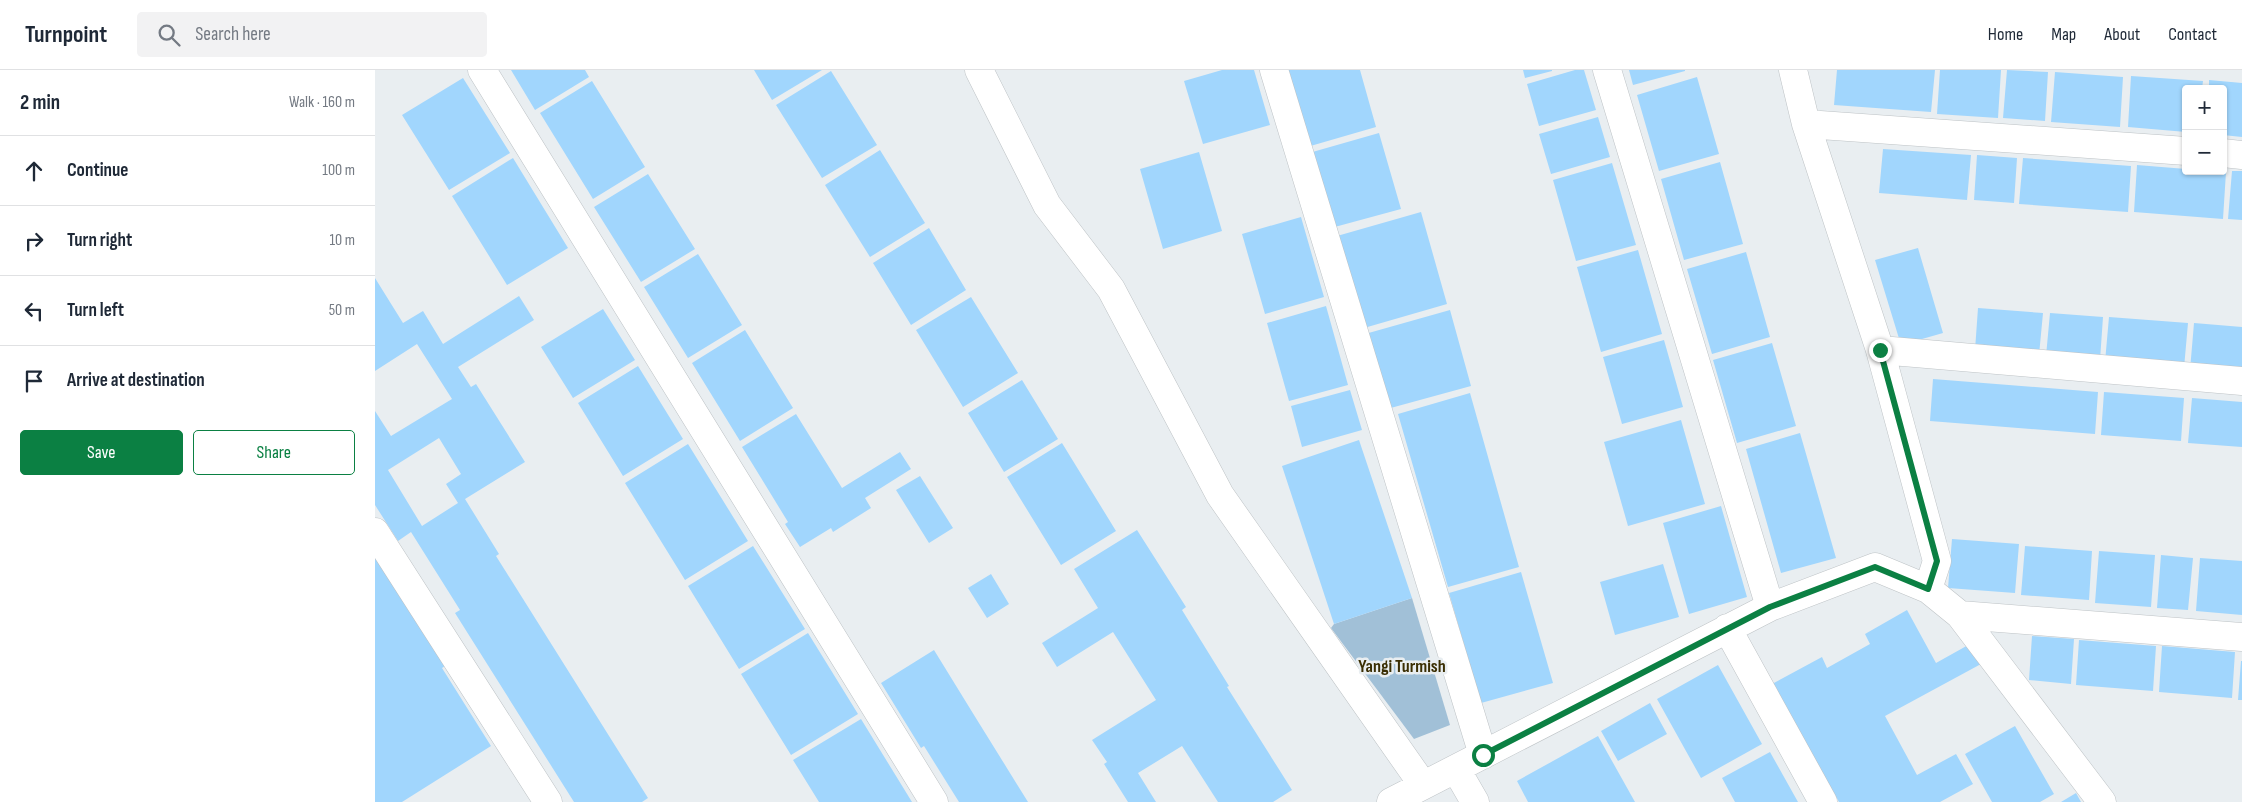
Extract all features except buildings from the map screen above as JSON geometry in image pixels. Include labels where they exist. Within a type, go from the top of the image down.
[{"type":"street","points":[[482,70],[934,802]]},
{"type":"street","points":[[979,70],[1047,205],[1111,289],[1220,495],[1423,785]]},
{"type":"street","points":[[1274,70],[1483,755]]},
{"type":"street","points":[[1607,70],[1770,607]]},
{"type":"street","points":[[1793,70],[1806,124],[1880,350],[1937,561],[1928,589]]},
{"type":"street","points":[[1806,124],[2182,151]]},
{"type":"street","points":[[2227,153],[2242,154]]},
{"type":"street","points":[[1880,350],[2242,381]]},
{"type":"street","points":[[375,532],[548,802]]},
{"type":"street","points":[[1391,802],[1770,607],[1875,567],[1928,589],[1960,615],[2102,802]]},
{"type":"street","points":[[1960,615],[2242,638]]},
{"type":"street","points":[[1727,628],[1823,802]]},
{"type":"street","points":[[1456,768],[1475,802]]},
{"type":"shaded area","points":[[1412,598],[1450,725],[1414,739],[1331,628],[1334,624]]},
{"type":"district","name":"Yangi Turmish","points":[[1402,666]]},
{"type":"route","points":[[1483,755],[1770,607],[1875,567],[1928,589],[1937,561],[1880,350]]}]
